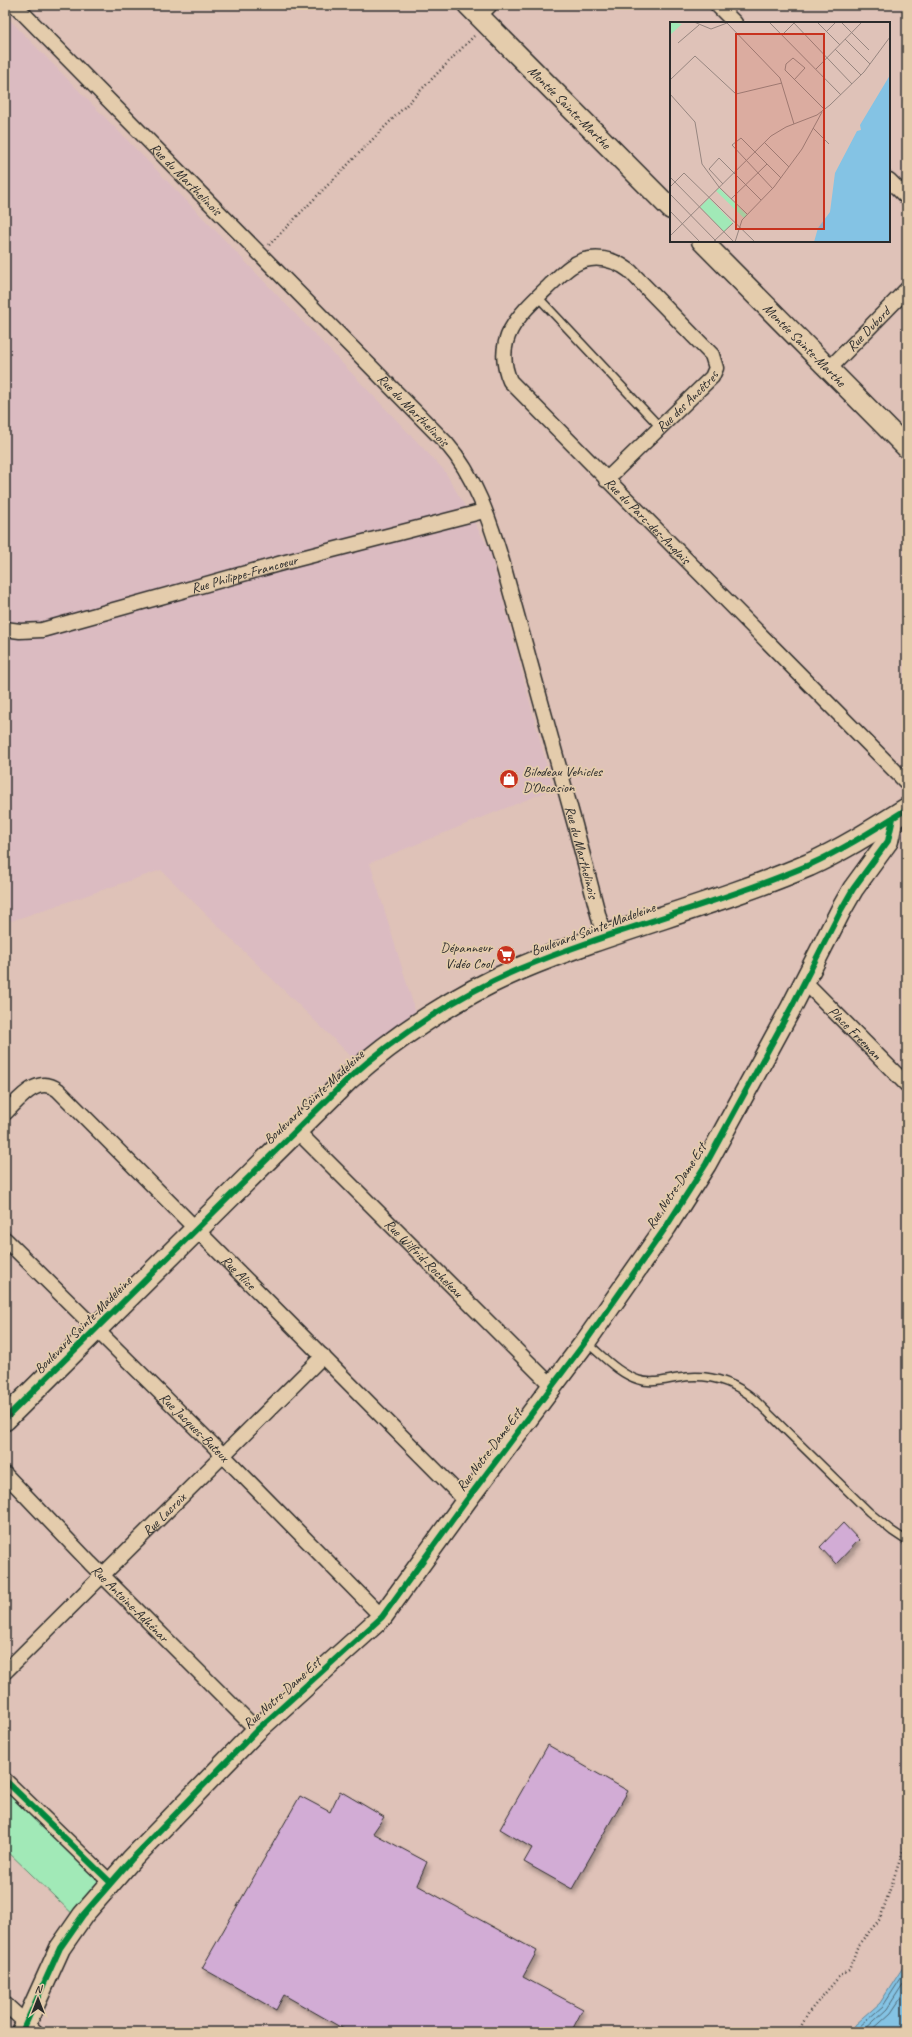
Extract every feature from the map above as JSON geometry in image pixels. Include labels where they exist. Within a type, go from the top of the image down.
[{"type":"main road","name":"Boulevard Sainte-Madeleine","points":[[5,1419],[195,1229],[363,1066],[433,1016],[516,971],[604,937],[719,898],[808,865],[850,844],[900,814]]},
{"type":"street","name":"Rue du Marthelinois","points":[[16,5],[447,444],[464,468],[484,511],[502,561],[575,825],[604,937]]},
{"type":"street","points":[[717,5],[734,22]]},
{"type":"street","name":"Montée Sainte-Marthe","points":[[479,9],[670,208]]},
{"type":"street","points":[[890,181],[907,198]]},
{"type":"street","name":"Montée Sainte-Marthe","points":[[703,242],[907,448]]},
{"type":"street","name":"Rue du Parc-des-Anglais","points":[[600,258],[590,259],[575,264],[523,311],[510,330],[504,352],[506,372],[510,381],[606,480],[692,564],[907,782]]},
{"type":"street","name":"Rue des Ancêtres","points":[[600,258],[617,262],[630,271],[715,359],[716,368],[712,377],[606,480]]},
{"type":"street","name":"Rue Dubord","points":[[829,369],[907,289]]},
{"type":"street","name":"Rue Philippe-Francoeur","points":[[5,629],[20,631],[42,630],[275,566],[484,511]]},
{"type":"street","name":"Rue Notre-Dame Est","points":[[28,2029],[67,1937],[110,1882],[257,1730],[382,1617],[466,1501],[586,1341],[679,1207],[706,1164],[853,889],[888,840],[900,814]]},
{"type":"street","name":"Place Freeman","points":[[804,981],[907,1085]]},
{"type":"street","name":"Rue Alice","points":[[5,1113],[33,1087],[43,1084],[54,1086],[466,1501]]},
{"type":"street","name":"Rue Wilfrid-Rocheleau","points":[[296,1130],[552,1386]]},
{"type":"street","name":"Rue Jacques-Buteux","points":[[5,1239],[224,1456],[382,1617]]},
{"type":"street","name":"Rue Lacroix","points":[[5,1672],[323,1356]]},
{"type":"street","name":"Rue Antoine-Adhénar","points":[[5,1474],[102,1576],[257,1730]]},
{"type":"street","points":[[5,1780],[110,1882]]},
{"type":"street","points":[[5,2004],[28,2029]]},
{"type":"lane","points":[[538,297],[660,427]]},
{"type":"lane","points":[[586,1341],[627,1375],[641,1381],[662,1381],[701,1376],[722,1379],[740,1388],[754,1399],[869,1512],[907,1541]]},
{"type":"path","points":[[260,255],[474,37],[479,9]]},
{"type":"path","points":[[798,2032],[809,2012],[838,1978],[849,1970],[858,1945],[880,1919],[907,1839]]},
{"type":"shaded area","points":[[5,15],[216,231],[444,470],[489,548],[553,789],[370,863],[418,1020],[359,1064],[161,870],[11,921],[5,916]]},
{"type":"green space","points":[[5,1787],[110,1889],[81,1922],[5,1849]]},
{"type":"water","points":[[907,1961],[907,2032],[852,2032],[855,2025],[880,2003]]},
{"type":"building","points":[[843,1523],[859,1540],[836,1564],[820,1547]]},
{"type":"building","points":[[548,1745],[628,1791],[572,1889],[524,1862],[532,1848],[500,1829]]},
{"type":"building","points":[[340,1791],[384,1817],[373,1833],[427,1862],[417,1885],[537,1951],[523,1977],[583,2009],[571,2032],[349,2032],[284,1995],[276,2010],[202,1968],[300,1796],[330,1812]]},
{"type":"cycle path","points":[[5,1419],[348,1079],[387,1047],[429,1017],[496,979],[519,969],[809,865],[847,846],[907,809]]},
{"type":"cycle path","points":[[22,2032],[60,1948],[83,1915],[131,1860],[257,1730],[382,1617],[466,1501],[586,1341],[666,1227],[706,1164],[791,1008],[841,910],[853,889],[888,841],[893,818]]},
{"type":"cycle path","points":[[5,1780],[110,1882]]},
{"type":"place","name":"Bilodeau Vehicles D'Occasion","points":[[509,779]]},
{"type":"place","name":"Dépanneur Vidéo Cool","points":[[506,955]]}]
